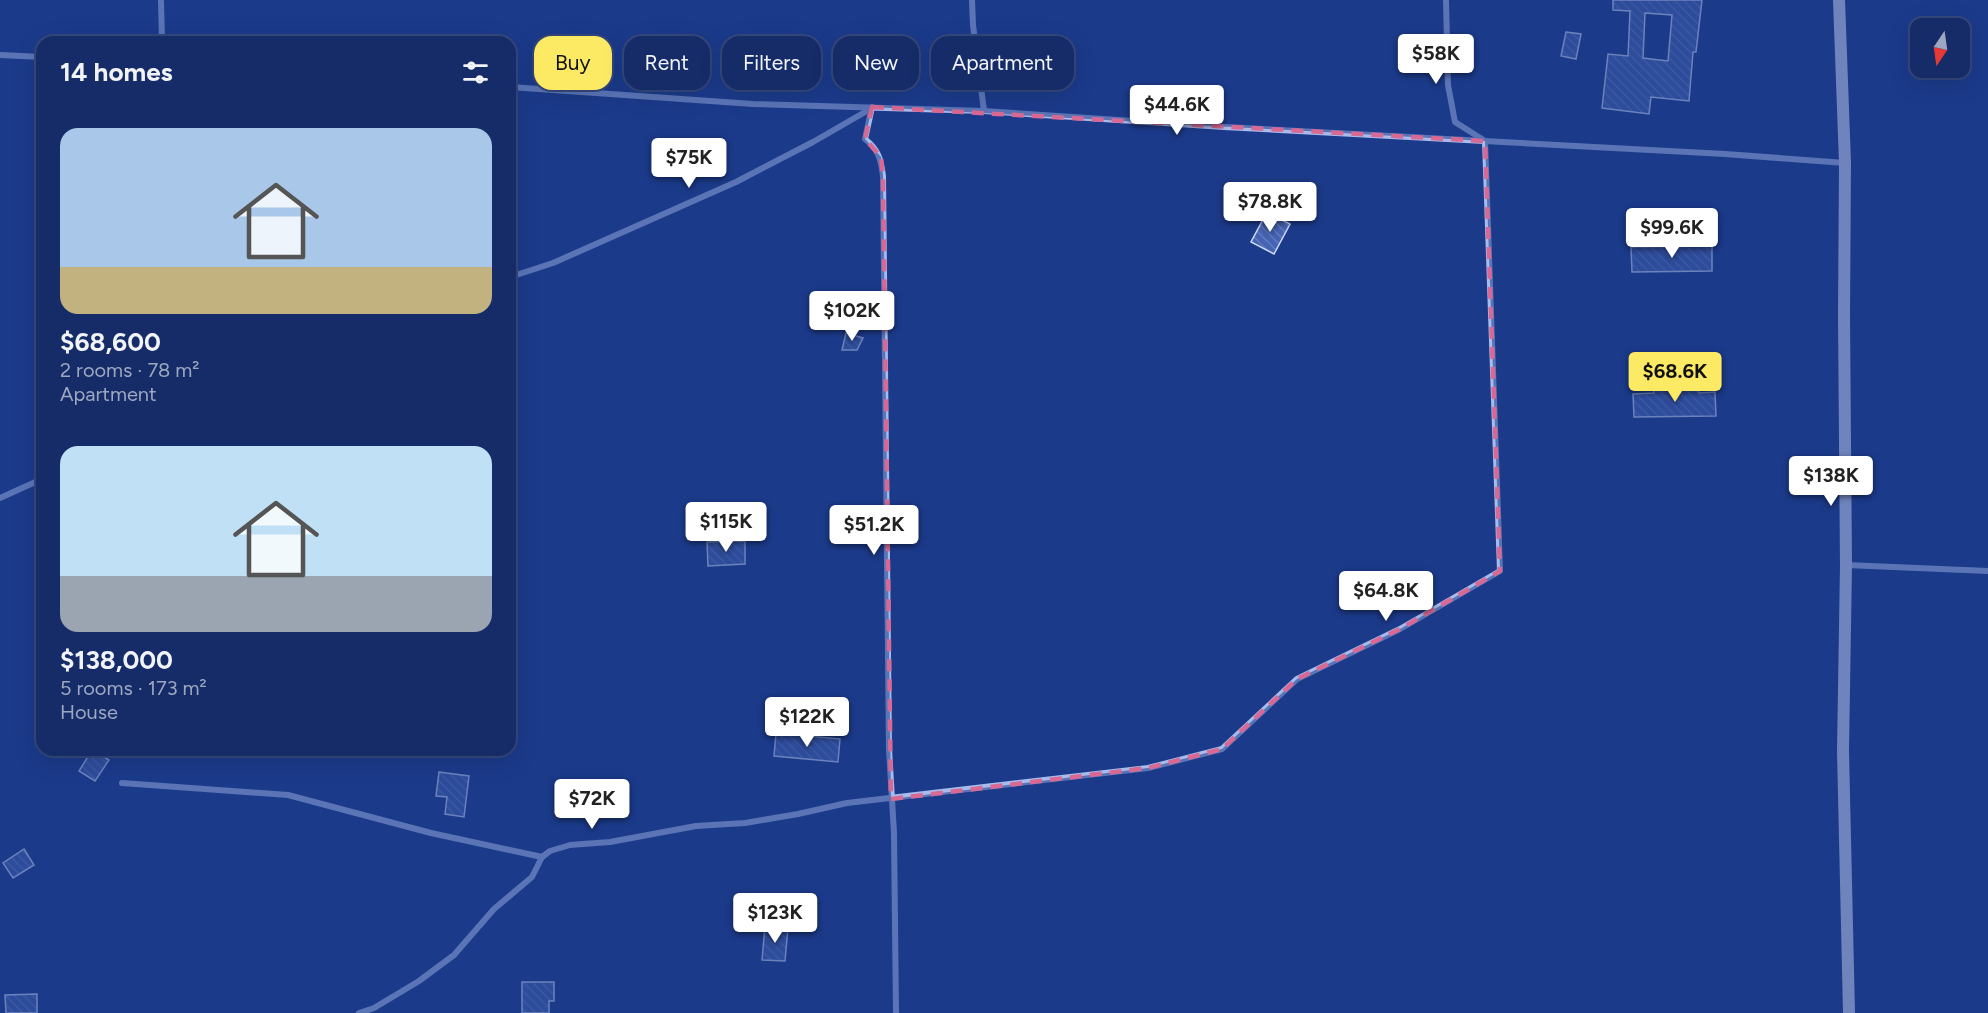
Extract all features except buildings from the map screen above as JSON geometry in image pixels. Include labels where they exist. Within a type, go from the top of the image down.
[{"type":"main road","points":[[1839,0],[1845,163],[1846,566],[1843,751],[1849,1013]]},
{"type":"street","points":[[161,0],[162,36]]},
{"type":"street","points":[[972,0],[984,111]]},
{"type":"street","points":[[1446,0],[1448,85],[1455,122],[1485,141]]},
{"type":"street","points":[[0,55],[36,57]]},
{"type":"street","points":[[516,87],[753,104],[984,111],[1845,163]]},
{"type":"street","points":[[516,275],[553,263],[736,182],[813,142],[872,107]]},
{"type":"street","points":[[872,107],[866,139],[881,157],[883,176],[885,447],[896,1013]]},
{"type":"street","points":[[359,1013],[374,1008],[454,955],[494,909],[532,877],[542,857],[550,851],[570,845],[610,842],[696,826],[745,823],[847,803],[1148,768],[1222,749],[1297,679],[1400,629],[1500,570],[1485,141]]},
{"type":"street","points":[[0,498],[36,482]]},
{"type":"street","points":[[1846,566],[1988,571]]},
{"type":"street","points":[[122,783],[288,795],[431,833],[542,857]]},
{"type":"highlighted area","points":[[872,107],[1485,141],[1500,571],[1400,629],[1297,679],[1222,749],[1148,768],[891,799],[883,176],[881,157],[865,139]]}]
